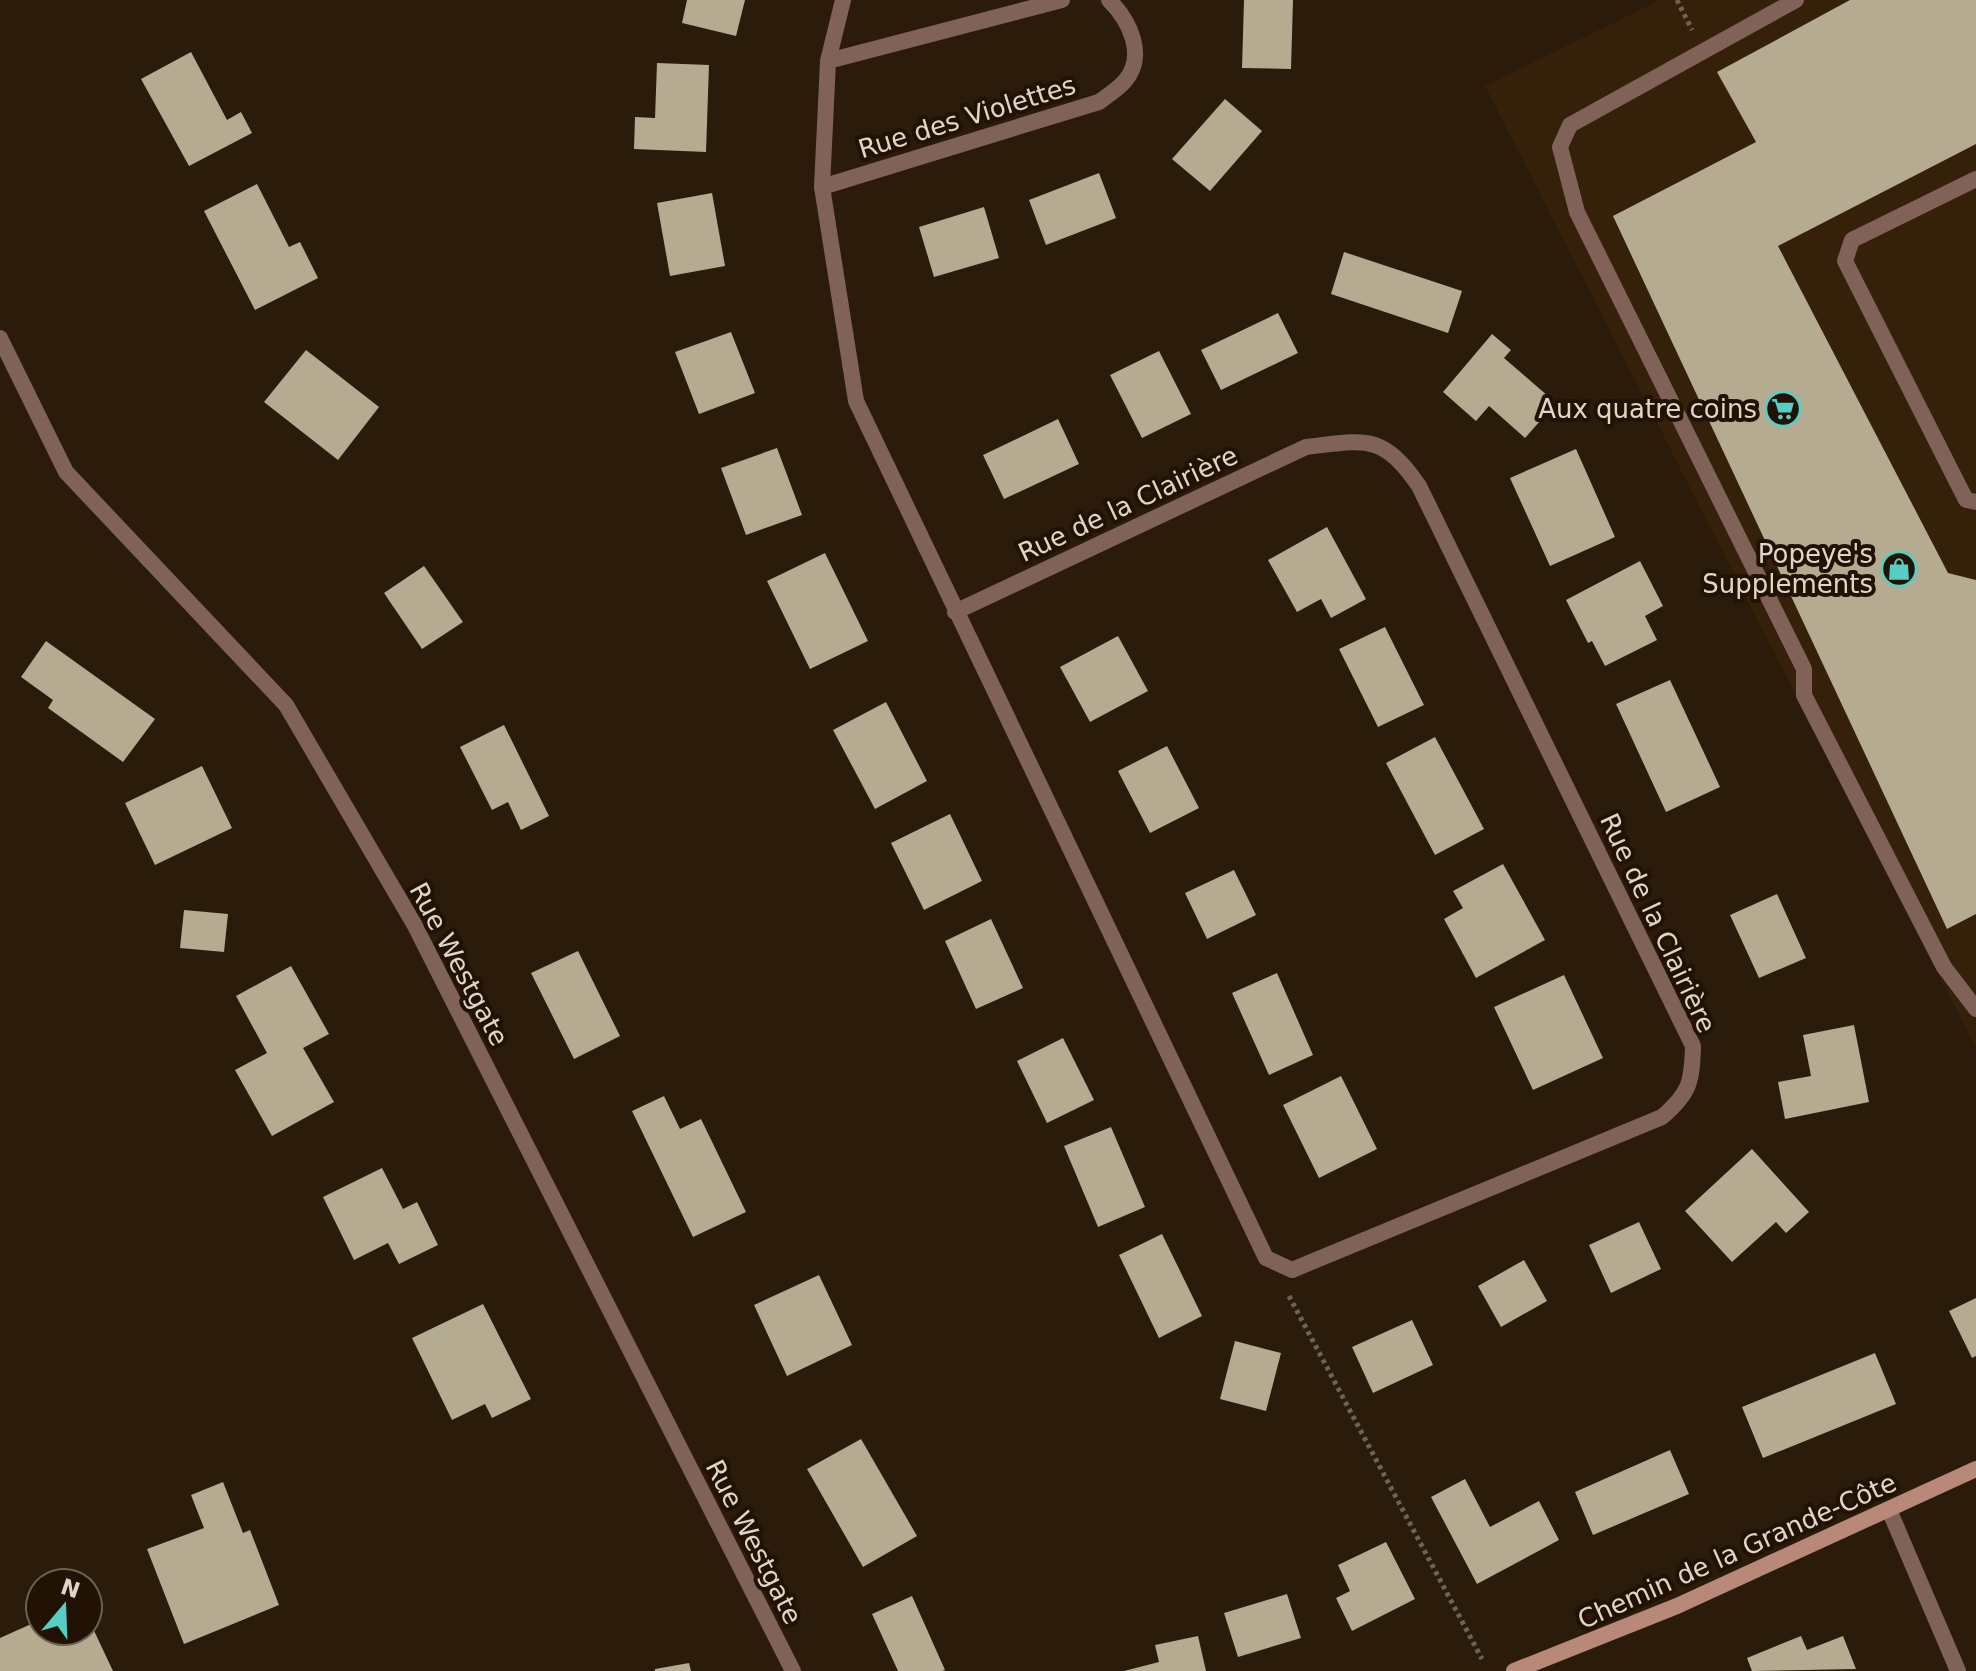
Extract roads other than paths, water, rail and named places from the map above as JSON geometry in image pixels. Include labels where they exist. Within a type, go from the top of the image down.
[{"type":"main road","name":"Chemin de la Grande-Côte","points":[[1514,1671],[1651,1617],[1890,1512],[1976,1469]]},
{"type":"street","points":[[843,0],[828,61],[822,187],[856,401],[955,612]]},
{"type":"street","points":[[828,61],[1062,0]]},
{"type":"street","name":"Rue des Violettes","points":[[822,187],[1099,102],[1127,80],[1136,48],[1127,17],[1109,0]]},
{"type":"street","points":[[1796,0],[1570,125],[1560,147],[1564,171],[1594,249],[1804,669],[1804,695],[1944,967],[1976,1009]]},
{"type":"street","points":[[1976,179],[1852,240],[1845,261],[1966,500],[1976,502]]},
{"type":"street","name":"Rue Westgate","points":[[0,338],[66,472],[286,705],[414,924],[793,1671]]},
{"type":"street","name":"Rue de la Clairière","points":[[1365,440],[1398,457],[1419,486],[1693,1046],[1693,1076],[1683,1099],[1662,1117],[1292,1270],[1266,1258],[955,612],[1306,447],[1365,440]]},
{"type":"street","points":[[1890,1512],[1958,1671]]},
{"type":"place","name":"Aux quatre coins","points":[[1783,409]]},
{"type":"place","name":"Popeye's Supplements","points":[[1899,569]]}]
